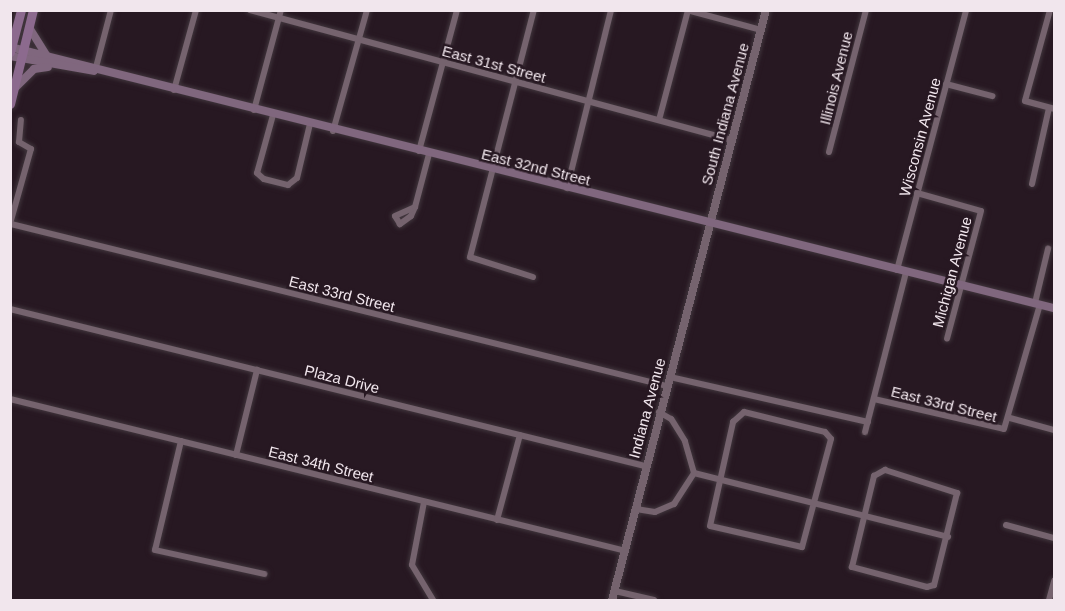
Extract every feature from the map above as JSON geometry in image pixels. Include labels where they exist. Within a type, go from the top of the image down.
[{"type":"main road","points":[[21,10],[11,50],[53,66],[95,71]]},
{"type":"main road","points":[[10,104],[33,10]]},
{"type":"main road","points":[[10,32],[18,23]]},
{"type":"main road","points":[[29,26],[33,42],[47,56]]},
{"type":"main road","name":"East 32nd Street","points":[[22,54],[47,56],[95,71],[1054,308]]},
{"type":"main road","points":[[14,90],[34,69],[53,66]]},
{"type":"street","points":[[95,71],[111,10]]},
{"type":"street","points":[[174,90],[196,10]]},
{"type":"street","name":"East 31st Street","points":[[250,10],[732,140]]},
{"type":"street","points":[[254,110],[281,10]]},
{"type":"street","points":[[333,130],[367,10]]},
{"type":"street","points":[[419,151],[457,10]]},
{"type":"street","points":[[533,277],[470,257],[534,10]]},
{"type":"street","points":[[567,188],[611,10]]},
{"type":"street","name":"South Indiana Avenue","points":[[710,224],[766,10]]},
{"type":"street","name":"Illinois Avenue","points":[[829,152],[866,10]]},
{"type":"street","name":"Wisconsin Avenue","points":[[897,270],[966,10]]},
{"type":"street","points":[[1032,183],[1051,109],[1025,101],[1050,10]]},
{"type":"street","points":[[659,120],[688,11],[761,30]]},
{"type":"street","points":[[946,84],[992,96]]},
{"type":"street","points":[[273,115],[257,173],[264,179],[288,185],[297,178],[310,124]]},
{"type":"street","points":[[11,224],[13,206],[31,149],[19,142],[21,120]]},
{"type":"street","points":[[415,207],[429,154]]},
{"type":"street","name":"Michigan Avenue","points":[[917,193],[981,211],[947,339]]},
{"type":"street","name":"East 33rd Street","points":[[11,224],[667,386]]},
{"type":"street","name":"Indiana Avenue","points":[[612,600],[659,412],[710,224]]},
{"type":"street","points":[[1010,418],[1048,249]]},
{"type":"street","points":[[865,432],[906,272]]},
{"type":"street","name":"Plaza Drive","points":[[10,309],[645,466]]},
{"type":"street","points":[[236,454],[257,370]]},
{"type":"street","points":[[670,376],[868,422]]},
{"type":"street","name":"East 34th Street","points":[[10,399],[626,551]]},
{"type":"street","name":"East 33rd Street","points":[[874,399],[995,430],[1007,426],[1010,418],[1054,430]]},
{"type":"street","points":[[659,412],[681,432],[694,473]]},
{"type":"street","points":[[744,412],[825,432],[831,439],[816,500],[805,543],[798,548],[724,531],[709,521],[733,422],[744,412]]},
{"type":"street","points":[[497,520],[520,435]]},
{"type":"street","points":[[181,441],[157,551],[264,574]]},
{"type":"street","points":[[878,472],[944,485],[958,500],[948,537],[934,585],[884,576],[852,567],[850,562],[878,472]]},
{"type":"street","points":[[694,473],[816,500],[948,537]]},
{"type":"street","points":[[636,509],[655,512],[674,504],[694,473]]},
{"type":"street","points":[[424,502],[412,565],[433,600]]},
{"type":"street","points":[[1006,525],[1054,538]]},
{"type":"street","points":[[1049,600],[1054,581]]},
{"type":"street","points":[[615,591],[654,600]]}]
